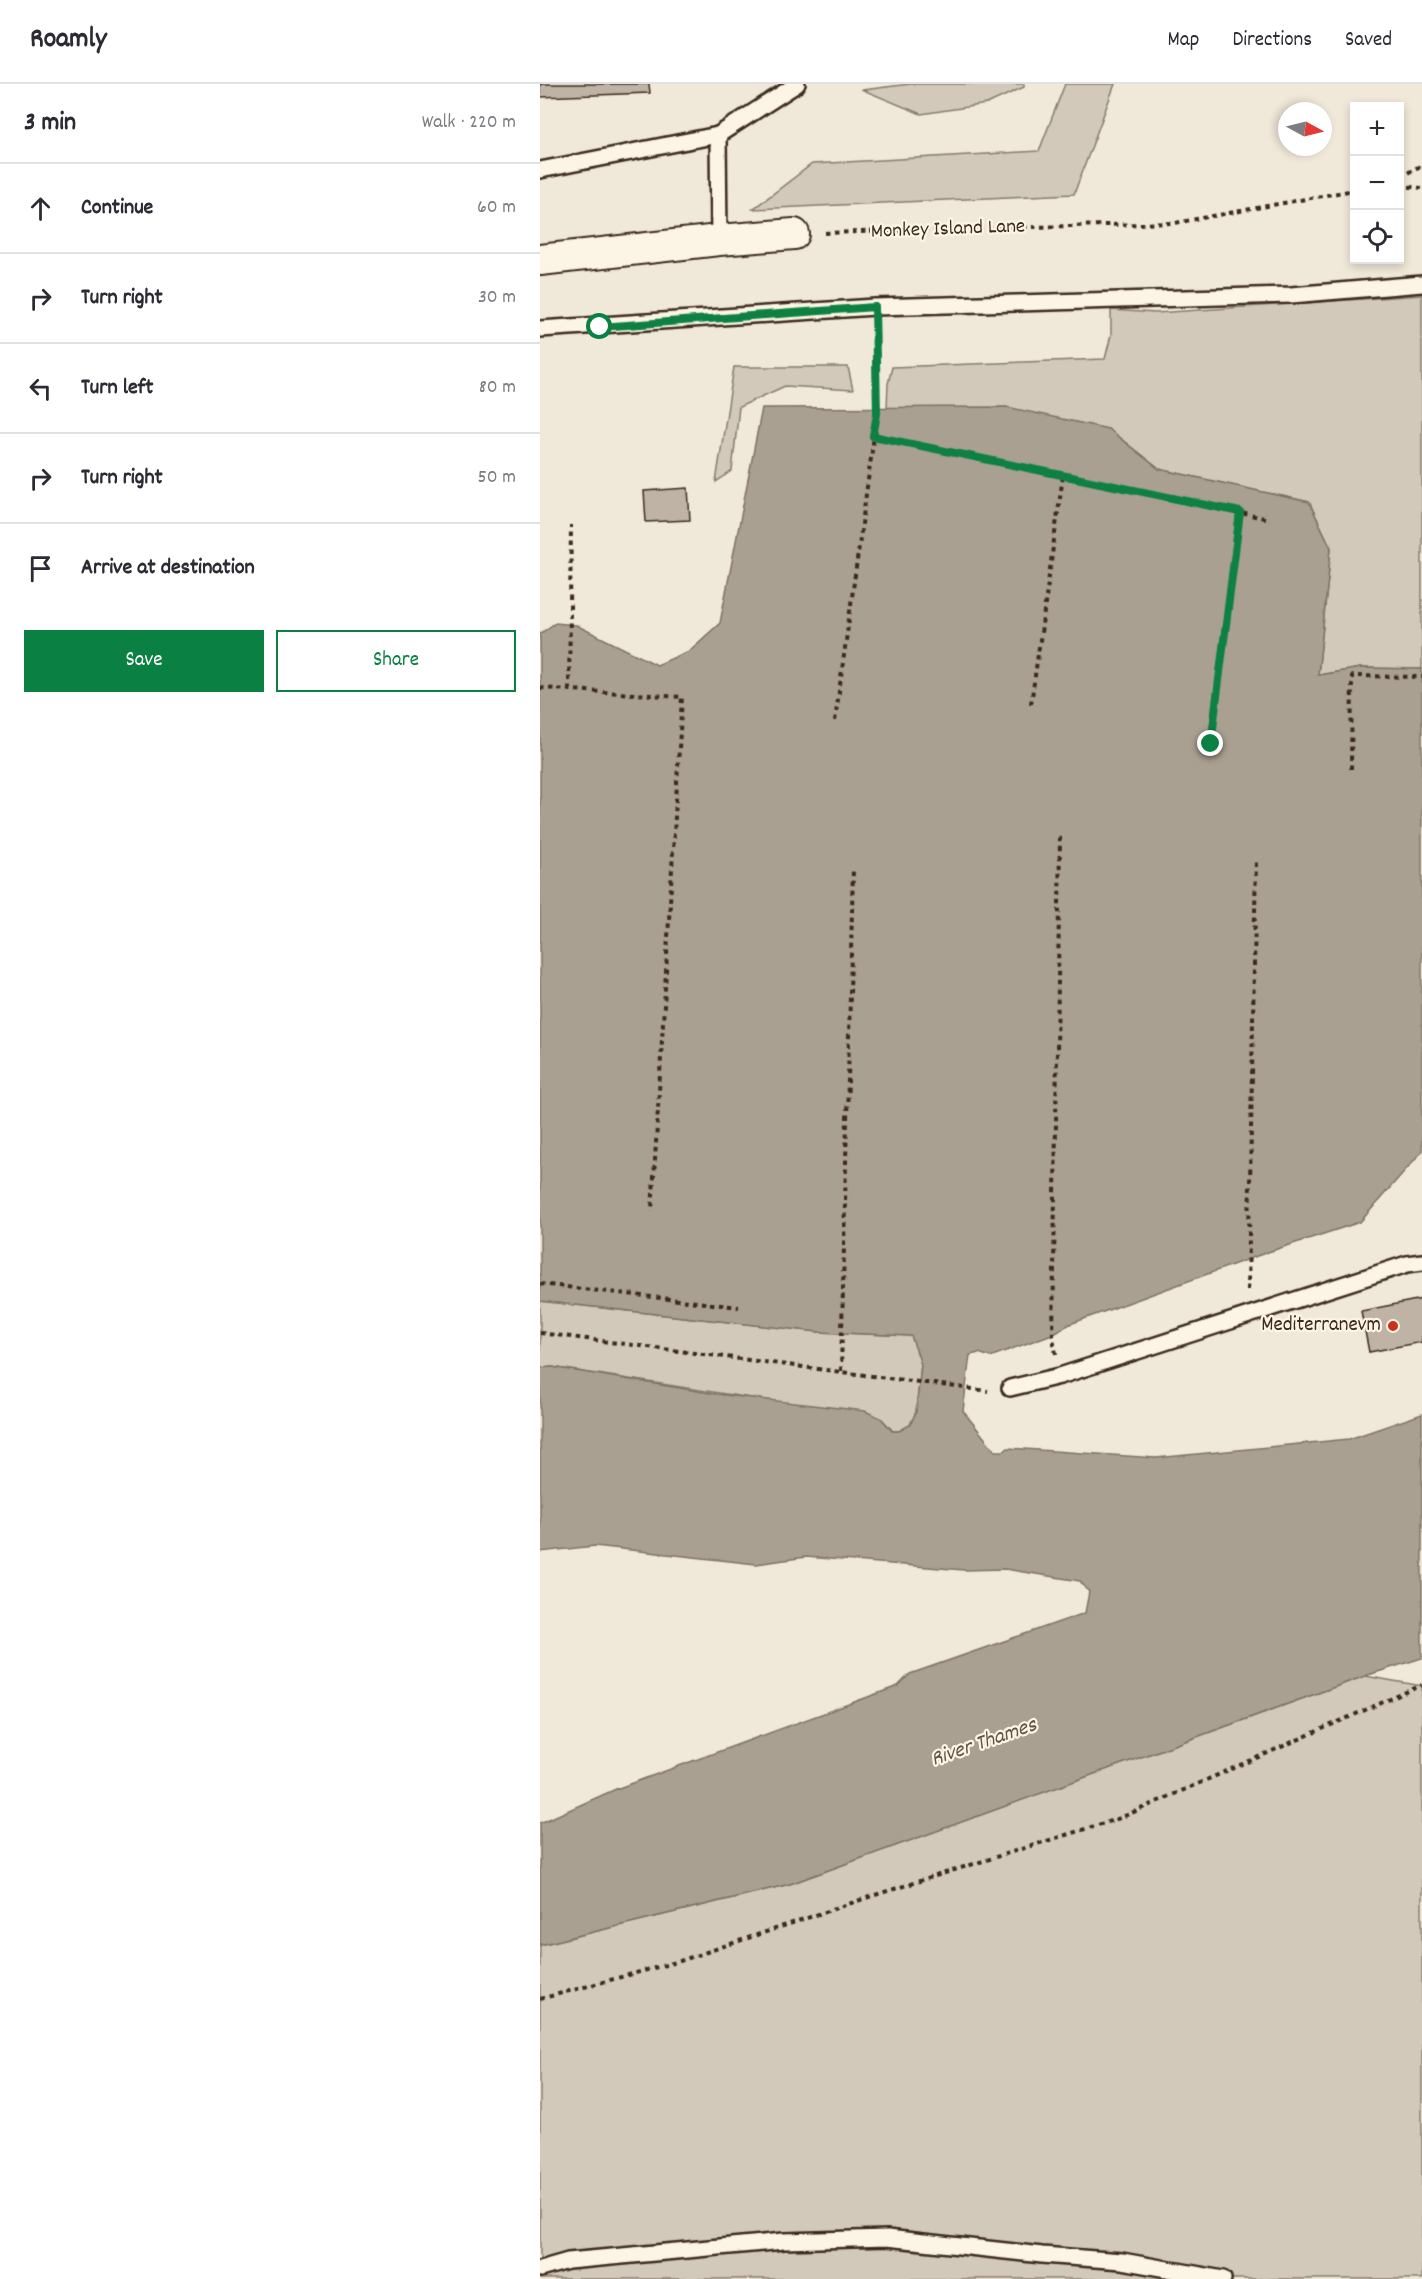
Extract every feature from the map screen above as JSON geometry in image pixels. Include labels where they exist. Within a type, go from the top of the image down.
[{"type":"street","points":[[540,260],[794,234]]},
{"type":"lane","points":[[540,170],[718,135],[797,84]]},
{"type":"lane","points":[[718,135],[719,240]]},
{"type":"lane","points":[[540,330],[875,307],[1291,295],[1422,284]]},
{"type":"lane","points":[[1010,1388],[1060,1376],[1407,1264],[1422,1262]]},
{"type":"lane","points":[[540,2269],[568,2261],[784,2241],[887,2238],[1042,2255],[1122,2261],[1223,2279]]},
{"type":"path","points":[[1404,175],[1422,165]]},
{"type":"path","points":[[1404,186],[1422,188]]},
{"type":"path","name":"Monkey Island Lane","points":[[794,234],[1175,223],[1350,191]]},
{"type":"path","points":[[835,721],[877,414],[875,307]]},
{"type":"path","points":[[873,436],[1269,519]]},
{"type":"path","points":[[1031,704],[1063,476]]},
{"type":"path","points":[[1211,744],[1240,512]]},
{"type":"path","points":[[569,690],[572,525]]},
{"type":"path","points":[[1351,769],[1352,676],[1422,677]]},
{"type":"path","points":[[540,688],[682,697],[652,1211]]},
{"type":"path","points":[[1053,1338],[1060,836]]},
{"type":"path","points":[[1248,1274],[1256,859]]},
{"type":"path","points":[[841,1371],[853,869]]},
{"type":"path","points":[[540,1284],[739,1307]]},
{"type":"path","points":[[540,1333],[989,1391]]},
{"type":"path","points":[[540,1999],[680,1961],[875,1895],[1120,1818],[1422,1684]]},
{"type":"shaded area","points":[[910,84],[1024,84],[1024,87],[987,104],[921,114],[863,90]]},
{"type":"shaded area","points":[[1065,84],[1115,84],[1074,194],[753,209],[812,164],[1039,151]]},
{"type":"shaded area","points":[[1422,295],[1422,669],[1361,668],[1318,675],[1331,548],[1309,502],[1159,469],[1108,429],[887,408],[888,384],[892,367],[1105,359],[1111,335],[1111,310],[1155,313]]},
{"type":"shaded area","points":[[734,367],[848,367],[853,390],[785,386],[739,407],[732,471],[716,482]]},
{"type":"shaded area","points":[[540,1301],[819,1332],[912,1336],[921,1364],[916,1412],[910,1425],[899,1431],[893,1431],[881,1418],[552,1367],[540,1368]]},
{"type":"shaded area","points":[[1365,1676],[1422,1686],[1422,2279],[540,2279],[540,1945],[790,1884]]},
{"type":"water","name":"River Thames","points":[[1007,407],[1108,429],[1159,469],[1309,502],[1331,548],[1318,675],[1361,668],[1422,669],[1422,1151],[1360,1222],[1268,1252],[1070,1324],[1052,1334],[990,1357],[979,1353],[970,1355],[963,1411],[995,1451],[1004,1451],[1008,1448],[1156,1458],[1349,1439],[1422,1414],[1422,1658],[1365,1676],[790,1884],[540,1945],[540,1823],[616,1789],[898,1686],[910,1674],[1085,1613],[1089,1592],[1080,1581],[1005,1569],[964,1570],[806,1557],[756,1564],[595,1546],[540,1552],[540,1368],[552,1367],[716,1394],[865,1411],[881,1418],[892,1431],[899,1431],[910,1425],[916,1412],[921,1364],[911,1336],[819,1332],[540,1301],[540,634],[555,623],[576,625],[657,665],[689,651],[720,623],[762,408]]},
{"type":"building","points":[[540,84],[649,84],[650,93],[540,97]]},
{"type":"building","points":[[688,488],[690,520],[646,522],[644,491]]},
{"type":"building","name":"Mediterranevm","points":[[1422,1299],[1422,1342],[1369,1352],[1361,1311]]},
{"type":"place","name":"Mediterranevm","points":[[1393,1326]]},
{"type":"route","points":[[600,327],[875,307],[877,414],[873,436],[1240,512],[1211,744]]}]
